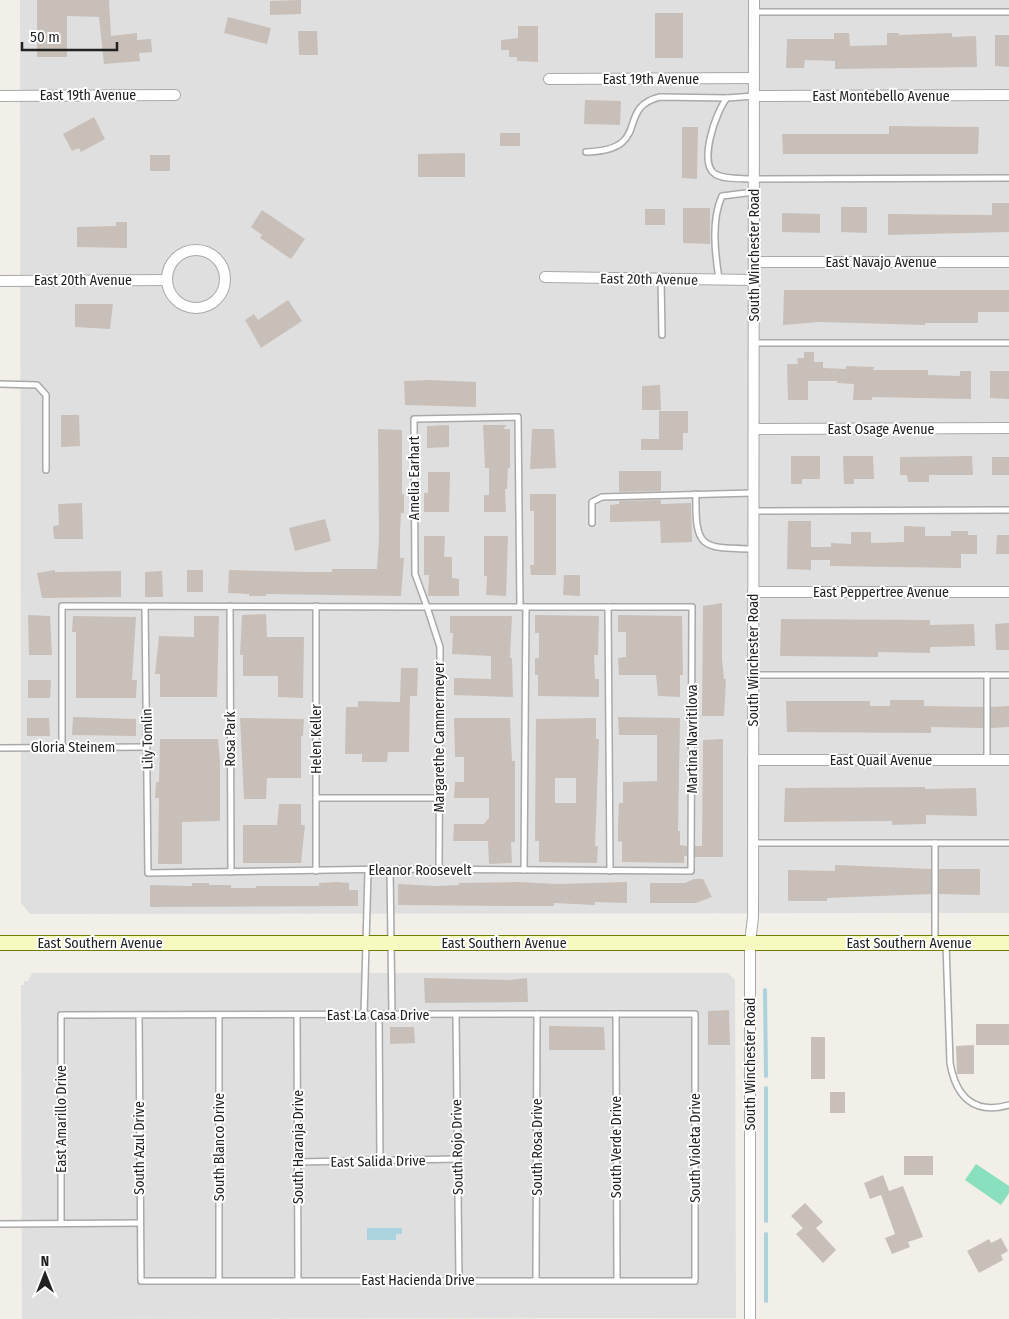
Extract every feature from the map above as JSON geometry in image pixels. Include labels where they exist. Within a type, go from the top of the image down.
[{"type":"main road","name":"East Southern Avenue","points":[[0,943],[1009,943]]},
{"type":"street","name":"South Winchester Road","points":[[750,1319],[750,943],[754,917],[754,0]]},
{"type":"street","name":"East 19th Avenue","points":[[549,79],[754,78]]},
{"type":"street","name":"East 19th Avenue","points":[[0,96],[175,95]]},
{"type":"street","name":"East Montebello Avenue","points":[[754,96],[1009,96]]},
{"type":"street","points":[[197,250],[215,256],[225,273],[222,292],[217,300],[200,308],[181,304],[174,298],[167,280],[172,262],[179,255],[197,250]]},
{"type":"street","name":"East Navajo Avenue","points":[[754,262],[1009,262]]},
{"type":"street","name":"East 20th Avenue","points":[[545,278],[754,280]]},
{"type":"street","name":"East 20th Avenue","points":[[0,281],[167,280]]},
{"type":"street","name":"East Osage Avenue","points":[[754,429],[1009,428]]},
{"type":"street","name":"East Peppertree Avenue","points":[[754,592],[1009,592]]},
{"type":"street","name":"East Quail Avenue","points":[[754,760],[1009,760]]},
{"type":"lane","points":[[754,12],[1009,12]]},
{"type":"lane","points":[[586,152],[604,152],[622,144],[631,133],[635,115],[642,105],[650,99],[660,97],[727,98],[754,96]]},
{"type":"lane","points":[[727,98],[712,131],[707,159],[708,166],[720,176],[754,179],[1009,178]]},
{"type":"lane","points":[[719,280],[716,258],[717,208],[722,196],[754,192]]},
{"type":"lane","points":[[661,279],[662,335]]},
{"type":"lane","points":[[754,343],[1009,343]]},
{"type":"lane","points":[[0,384],[37,385],[46,396],[46,470]]},
{"type":"lane","name":"Amelia Earhart","points":[[427,607],[415,574],[414,419],[518,417],[523,607]]},
{"type":"lane","points":[[592,523],[592,502],[602,497],[754,493]]},
{"type":"lane","points":[[696,494],[698,531],[701,541],[708,546],[722,549],[754,549]]},
{"type":"lane","points":[[754,511],[1009,510]]},
{"type":"lane","points":[[62,746],[62,606],[608,607],[610,871]]},
{"type":"lane","name":"Lily Tomlin","points":[[145,606],[148,873]]},
{"type":"lane","name":"Rosa Park","points":[[230,606],[231,872]]},
{"type":"lane","name":"Helen Keller","points":[[316,606],[316,871]]},
{"type":"lane","name":"Margarethe Cammermeyer","points":[[427,607],[440,647],[439,870]]},
{"type":"lane","points":[[523,607],[524,870]]},
{"type":"lane","name":"Martina Navritilova","points":[[608,607],[692,607],[692,872]]},
{"type":"lane","points":[[754,675],[1009,675]]},
{"type":"lane","points":[[987,675],[987,760]]},
{"type":"lane","name":"Gloria Steinem","points":[[0,748],[62,746],[147,747]]},
{"type":"lane","points":[[316,798],[439,798]]},
{"type":"lane","points":[[754,843],[1009,843]]},
{"type":"lane","points":[[934,843],[950,1063],[954,1081],[964,1097],[977,1107],[1009,1105]]},
{"type":"lane","points":[[390,869],[392,1015]]},
{"type":"lane","name":"Eleanor Roosevelt","points":[[148,873],[368,871],[390,869],[692,872]]},
{"type":"lane","points":[[364,1015],[368,871]]},
{"type":"lane","name":"South Rosa Drive","points":[[536,1279],[537,1014]]},
{"type":"lane","name":"South Verde Drive","points":[[616,1014],[617,1279]]},
{"type":"lane","name":"East La Casa Drive","points":[[61,1015],[695,1014]]},
{"type":"lane","name":"South Violeta Drive","points":[[695,1014],[695,1281]]},
{"type":"lane","name":"East Amarillo Drive","points":[[61,1015],[61,1223]]},
{"type":"lane","name":"South Azul Drive","points":[[139,1015],[141,1281]]},
{"type":"lane","name":"South Blanco Drive","points":[[219,1015],[219,1280]]},
{"type":"lane","name":"South Haranja Drive","points":[[297,1015],[298,1280]]},
{"type":"lane","points":[[380,1015],[380,1160]]},
{"type":"lane","name":"South Rojo Drive","points":[[456,1015],[459,1280]]},
{"type":"lane","name":"East Salida Drive","points":[[298,1162],[457,1159]]},
{"type":"lane","points":[[0,1224],[140,1223]]},
{"type":"lane","name":"East Hacienda Drive","points":[[141,1281],[617,1279],[695,1281]]},
{"type":"shaded area","points":[[20,0],[1009,0],[1009,913],[30,914],[21,903]]},
{"type":"shaded area","points":[[32,973],[728,973],[735,980],[736,1318],[22,1319],[21,985],[24,985],[24,981],[28,981]]},
{"type":"green space","points":[[976,1164],[1009,1186],[1009,1193],[1001,1205],[965,1180]]},
{"type":"water","points":[[367,1228],[402,1228],[402,1234],[396,1234],[396,1240],[367,1240]]},
{"type":"building","points":[[37,0],[109,0],[111,36],[137,33],[137,40],[151,39],[152,52],[139,53],[140,61],[104,64],[99,17],[67,16],[67,57],[37,57]]},
{"type":"building","points":[[301,0],[301,14],[270,15],[270,1]]},
{"type":"building","points":[[655,13],[683,13],[683,58],[655,58]]},
{"type":"building","points":[[228,17],[271,28],[267,44],[224,33]]},
{"type":"building","points":[[518,26],[538,26],[538,62],[517,61],[517,57],[509,57],[509,50],[501,50],[501,40],[518,38]]},
{"type":"building","points":[[298,31],[317,31],[318,55],[299,55]]},
{"type":"building","points":[[834,33],[849,33],[850,46],[887,45],[887,33],[899,33],[899,35],[952,33],[952,37],[976,36],[977,67],[835,69],[835,61],[805,60],[804,68],[786,68],[787,39],[834,39]]},
{"type":"building","points":[[995,35],[1009,35],[1009,67],[995,66]]},
{"type":"building","points":[[585,100],[621,101],[620,125],[584,124]]},
{"type":"building","points":[[94,117],[105,139],[81,152],[79,148],[72,151],[63,134]]},
{"type":"building","points":[[889,126],[979,127],[978,154],[783,154],[782,134],[889,134]]},
{"type":"building","points":[[682,127],[698,127],[697,179],[682,178]]},
{"type":"building","points":[[500,133],[520,133],[520,146],[500,146]]},
{"type":"building","points":[[465,153],[465,177],[418,177],[418,154]]},
{"type":"building","points":[[150,155],[170,155],[170,171],[150,171]]},
{"type":"building","points":[[992,203],[1009,203],[1009,232],[888,235],[888,214],[992,215]]},
{"type":"building","points":[[841,207],[867,207],[867,233],[841,232]]},
{"type":"building","points":[[683,208],[710,208],[710,244],[683,243]]},
{"type":"building","points":[[645,209],[665,209],[665,225],[645,225]]},
{"type":"building","points":[[262,210],[305,239],[291,259],[260,238],[262,235],[251,227]]},
{"type":"building","points":[[782,213],[820,214],[820,233],[782,232]]},
{"type":"building","points":[[116,222],[127,222],[127,248],[77,247],[77,227],[116,226]]},
{"type":"building","points":[[784,290],[1009,290],[1009,312],[978,312],[978,323],[925,323],[925,325],[819,322],[783,325]]},
{"type":"building","points":[[288,300],[302,321],[261,348],[245,320],[254,314],[258,320]]},
{"type":"building","points":[[75,304],[113,304],[110,329],[75,327]]},
{"type":"building","points":[[804,352],[814,352],[814,362],[823,362],[823,368],[846,369],[846,366],[874,367],[873,370],[928,370],[928,375],[960,376],[960,371],[971,371],[971,399],[872,397],[872,400],[853,400],[854,384],[837,383],[837,381],[808,381],[808,400],[788,400],[787,364],[798,364],[797,358],[804,358]]},
{"type":"building","points":[[990,371],[1009,371],[1009,399],[990,398]]},
{"type":"building","points":[[404,381],[476,382],[476,407],[405,405]]},
{"type":"building","points":[[660,385],[661,410],[642,410],[642,386]]},
{"type":"building","points":[[659,411],[688,411],[688,433],[683,433],[683,450],[641,450],[641,439],[659,439]]},
{"type":"building","points":[[61,415],[79,415],[80,446],[61,447]]},
{"type":"building","points":[[449,425],[449,447],[427,448],[427,426]]},
{"type":"building","points":[[483,425],[507,425],[503,429],[510,429],[510,468],[508,468],[507,489],[505,489],[506,512],[484,512],[484,495],[489,495],[489,468],[485,468]]},
{"type":"building","points":[[378,429],[402,430],[402,494],[404,494],[404,513],[401,513],[400,558],[404,558],[401,596],[266,594],[266,596],[249,596],[249,594],[228,593],[229,570],[332,572],[332,569],[377,569],[379,537]]},
{"type":"building","points":[[532,429],[554,429],[556,468],[530,469]]},
{"type":"building","points":[[791,456],[820,456],[820,479],[802,479],[802,484],[791,484]]},
{"type":"building","points":[[843,456],[873,456],[874,479],[854,479],[854,484],[844,484]]},
{"type":"building","points":[[972,456],[973,475],[929,475],[929,482],[908,482],[907,475],[900,475],[900,457]]},
{"type":"building","points":[[992,457],[1009,457],[1009,475],[992,475]]},
{"type":"building","points":[[619,471],[661,471],[661,491],[619,492]]},
{"type":"building","points":[[428,472],[450,472],[449,512],[424,512],[424,493],[428,493]]},
{"type":"building","points":[[530,494],[556,494],[556,575],[531,575],[530,565],[534,565],[534,511],[530,511]]},
{"type":"building","points":[[661,500],[661,504],[691,503],[692,542],[661,543],[660,521],[610,522],[610,505],[619,504],[619,501]]},
{"type":"building","points":[[82,503],[83,539],[54,539],[53,526],[59,525],[58,504]]},
{"type":"building","points":[[325,519],[331,541],[295,551],[289,528]]},
{"type":"building","points":[[788,521],[811,521],[811,547],[831,547],[831,543],[851,544],[851,532],[871,532],[871,543],[904,542],[904,526],[925,527],[925,536],[951,536],[951,531],[968,531],[968,535],[977,535],[977,554],[961,554],[961,568],[830,566],[830,560],[811,560],[811,570],[787,569]]},
{"type":"building","points":[[997,535],[1009,535],[1009,554],[996,554]]},
{"type":"building","points":[[424,536],[445,536],[444,557],[452,557],[452,578],[459,579],[459,596],[428,596],[429,575],[424,575]]},
{"type":"building","points":[[484,536],[508,536],[506,596],[486,595],[487,576],[484,576]]},
{"type":"building","points":[[55,570],[55,572],[121,571],[121,597],[42,598],[37,573]]},
{"type":"building","points":[[187,570],[203,570],[203,592],[187,592]]},
{"type":"building","points":[[162,571],[163,597],[145,597],[145,572]]},
{"type":"building","points":[[564,575],[580,575],[580,596],[563,595]]},
{"type":"building","points":[[722,603],[722,659],[724,679],[726,679],[724,716],[702,716],[703,606]]},
{"type":"building","points":[[266,614],[267,637],[304,637],[303,698],[278,697],[278,676],[243,676],[243,655],[240,655],[242,615]]},
{"type":"building","points":[[28,615],[50,616],[52,655],[29,655]]},
{"type":"building","points":[[535,615],[599,616],[598,655],[594,655],[595,679],[599,679],[599,697],[538,696],[538,675],[535,675],[535,658],[539,658],[539,633],[535,633]]},
{"type":"building","points":[[618,615],[682,616],[683,675],[680,675],[680,697],[658,696],[656,675],[619,675],[618,658],[626,657],[626,632],[618,632]]},
{"type":"building","points":[[73,616],[136,617],[132,680],[137,680],[136,698],[76,698],[76,632],[72,632]]},
{"type":"building","points":[[194,616],[219,616],[217,697],[160,697],[160,674],[155,674],[159,636],[194,637]]},
{"type":"building","points":[[450,616],[512,616],[510,658],[512,658],[513,697],[454,695],[454,678],[491,679],[491,656],[452,654],[453,633],[450,633]]},
{"type":"building","points":[[781,619],[930,620],[930,625],[974,624],[975,646],[930,647],[930,653],[878,652],[878,657],[780,656]]},
{"type":"building","points":[[1009,623],[1009,650],[996,650],[995,624]]},
{"type":"building","points":[[401,668],[418,668],[417,696],[410,696],[409,752],[388,752],[387,762],[362,762],[362,754],[345,754],[346,707],[358,707],[358,701],[400,702]]},
{"type":"building","points":[[28,680],[51,680],[50,698],[28,698]]},
{"type":"building","points":[[890,700],[924,700],[924,706],[983,707],[983,728],[931,727],[931,733],[787,732],[786,701],[870,701],[870,706],[890,706]]},
{"type":"building","points":[[1009,706],[1009,727],[991,728],[991,707]]},
{"type":"building","points":[[73,717],[136,719],[136,736],[72,735]]},
{"type":"building","points":[[618,717],[680,718],[678,831],[680,831],[680,845],[687,846],[687,856],[684,856],[684,863],[622,862],[622,841],[618,842],[618,824],[619,803],[623,803],[623,782],[657,781],[657,735],[619,735]]},
{"type":"building","points":[[27,718],[49,718],[50,736],[27,736]]},
{"type":"building","points":[[240,718],[304,719],[303,736],[301,736],[301,778],[267,778],[266,799],[244,799]]},
{"type":"building","points":[[454,718],[510,718],[512,761],[515,761],[515,842],[511,842],[512,863],[489,864],[488,841],[453,841],[454,824],[484,824],[489,818],[489,798],[454,798],[455,782],[464,782],[464,757],[455,757]]},
{"type":"building","points":[[596,718],[596,739],[599,739],[595,846],[598,846],[597,863],[539,862],[539,841],[535,841],[536,719]],"holes":[[[555,778],[576,778],[576,803],[555,803]]]},
{"type":"building","points":[[160,739],[218,739],[220,821],[182,822],[182,864],[158,864],[159,798],[155,798],[156,782],[159,782]]},
{"type":"building","points":[[723,739],[723,857],[695,857],[695,846],[702,846],[703,740]]},
{"type":"building","points":[[925,787],[925,789],[976,788],[977,816],[926,815],[926,824],[892,825],[892,821],[784,822],[785,788]]},
{"type":"building","points":[[279,804],[301,804],[301,825],[305,825],[301,863],[243,863],[243,825],[277,825]]},
{"type":"building","points":[[835,865],[931,869],[931,894],[827,898],[827,901],[788,901],[788,870],[835,871]]},
{"type":"building","points":[[939,869],[980,869],[980,895],[939,894]]},
{"type":"building","points":[[694,879],[703,879],[712,897],[696,903],[650,903],[650,883],[685,883]]},
{"type":"building","points":[[519,882],[558,884],[627,882],[627,903],[595,902],[595,905],[554,903],[554,906],[398,905],[398,884],[437,886],[459,885],[459,883]]},
{"type":"building","points":[[192,883],[209,883],[209,885],[231,885],[231,888],[256,888],[256,886],[319,886],[319,883],[349,883],[349,890],[358,890],[358,906],[150,907],[150,885],[192,886]]},
{"type":"building","points":[[424,978],[509,980],[527,978],[528,1002],[425,1003]]},
{"type":"building","points":[[729,1010],[730,1045],[708,1045],[708,1011]]},
{"type":"building","points":[[976,1024],[1009,1024],[1009,1045],[976,1045]]},
{"type":"building","points":[[549,1026],[604,1027],[605,1050],[549,1050]]},
{"type":"building","points":[[390,1027],[414,1027],[415,1043],[390,1044]]},
{"type":"building","points":[[811,1037],[825,1037],[825,1079],[811,1079]]},
{"type":"building","points":[[974,1045],[974,1074],[957,1074],[956,1046]]},
{"type":"building","points":[[830,1092],[845,1092],[845,1113],[830,1113]]},
{"type":"building","points":[[904,1156],[933,1156],[933,1175],[904,1175]]},
{"type":"building","points":[[883,1175],[889,1191],[903,1186],[923,1237],[908,1242],[910,1247],[892,1254],[885,1238],[895,1234],[881,1195],[870,1199],[864,1183]]},
{"type":"building","points":[[805,1203],[823,1222],[816,1228],[836,1250],[823,1263],[796,1234],[803,1228],[791,1216]]},
{"type":"building","points":[[1001,1238],[1008,1251],[1001,1255],[1003,1260],[979,1273],[967,1251],[989,1239],[991,1243]]},
{"type":"waterway","points":[[765,990],[766,1076]]},
{"type":"waterway","points":[[766,1088],[766,1221]]},
{"type":"waterway","points":[[766,1234],[766,1301]]}]
